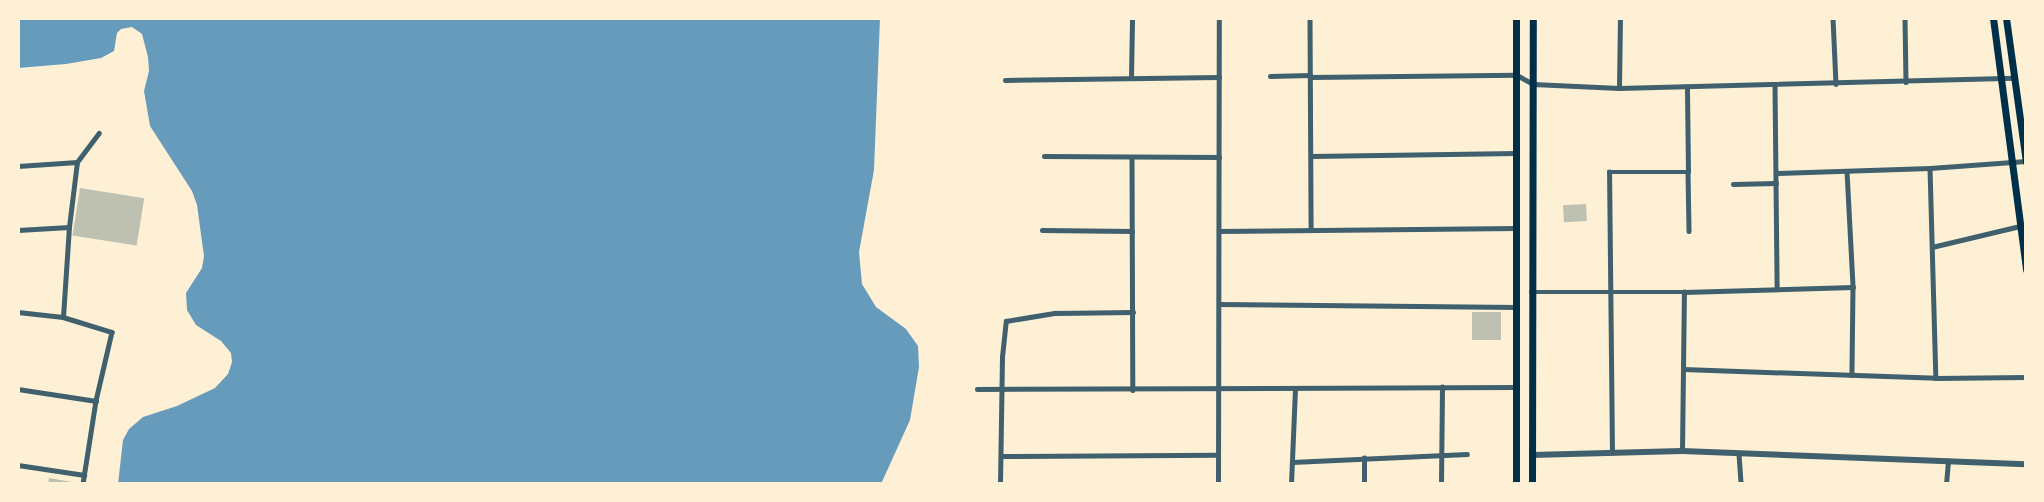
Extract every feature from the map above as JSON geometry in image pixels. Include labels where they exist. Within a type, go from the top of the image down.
[{"type":"main road","points":[[1516,18],[1516,484]]},
{"type":"main road","points":[[1532,484],[1533,18]]},
{"type":"main road","points":[[1993,18],[2026,269]]},
{"type":"main road","points":[[2006,18],[2026,161]]},
{"type":"street","points":[[1131,78],[1132,18]]},
{"type":"street","points":[[1218,484],[1219,18]]},
{"type":"street","points":[[1310,18],[1311,230]]},
{"type":"street","points":[[1619,88],[1620,18]]},
{"type":"street","points":[[1833,18],[1836,84]]},
{"type":"street","points":[[1905,18],[1906,82]]},
{"type":"street","points":[[1270,76],[1517,75],[1533,84],[1619,88],[2014,78]]},
{"type":"street","points":[[1005,80],[1220,77]]},
{"type":"street","points":[[1775,85],[1777,289]]},
{"type":"street","points":[[1687,87],[1689,231]]},
{"type":"street","points":[[63,317],[69,226],[77,162],[99,133]]},
{"type":"street","points":[[1311,156],[1516,153]]},
{"type":"street","points":[[1044,156],[1219,157]]},
{"type":"street","points":[[1131,158],[1133,390]]},
{"type":"street","points":[[1776,173],[1930,168],[2026,161]]},
{"type":"street","points":[[18,166],[77,162]]},
{"type":"street","points":[[1930,168],[1936,378]]},
{"type":"street","points":[[1847,171],[1853,287],[1852,375]]},
{"type":"street","points":[[1612,453],[1609,172],[1688,172]]},
{"type":"street","points":[[1733,184],[1776,183]]},
{"type":"street","points":[[18,230],[69,226]]},
{"type":"street","points":[[1932,247],[2020,226]]},
{"type":"street","points":[[1219,231],[1516,228]]},
{"type":"street","points":[[1042,230],[1132,231]]},
{"type":"street","points":[[1532,292],[1683,292],[1853,287]]},
{"type":"street","points":[[1682,451],[1683,292]]},
{"type":"street","points":[[1219,304],[1516,307]]},
{"type":"street","points":[[18,312],[63,317],[112,332],[96,401],[82,484]]},
{"type":"street","points":[[1000,484],[1004,326],[1008,320],[1055,313],[1133,312]]},
{"type":"street","points":[[1683,369],[1936,378],[2026,377]]},
{"type":"street","points":[[1441,484],[1442,387]]},
{"type":"street","points":[[977,389],[1516,387]]},
{"type":"street","points":[[1291,484],[1295,388]]},
{"type":"street","points":[[18,389],[96,401]]},
{"type":"street","points":[[1532,455],[1682,451],[2026,464]]},
{"type":"street","points":[[1292,462],[1467,454]]},
{"type":"street","points":[[1739,454],[1741,484]]},
{"type":"street","points":[[1001,456],[1218,455]]},
{"type":"street","points":[[1364,458],[1364,484]]},
{"type":"street","points":[[1946,484],[1948,461]]},
{"type":"street","points":[[18,465],[84,475]]},
{"type":"water","points":[[18,18],[880,18],[874,170],[859,252],[862,284],[876,307],[906,329],[918,346],[919,367],[910,420],[881,484],[118,484],[123,440],[129,429],[143,417],[177,406],[215,388],[228,374],[232,362],[231,353],[221,341],[196,325],[187,310],[186,293],[202,268],[204,256],[197,205],[192,191],[150,126],[144,91],[149,71],[148,57],[142,34],[132,27],[121,29],[117,33],[114,51],[101,58],[18,68]]},
{"type":"building","points":[[80,188],[144,198],[137,246],[72,235]]},
{"type":"building","points":[[1586,204],[1587,221],[1564,222],[1563,205]]},
{"type":"building","points":[[1472,312],[1501,312],[1501,340],[1472,340]]},
{"type":"building","points":[[49,478],[78,483],[78,484],[48,484]]}]
